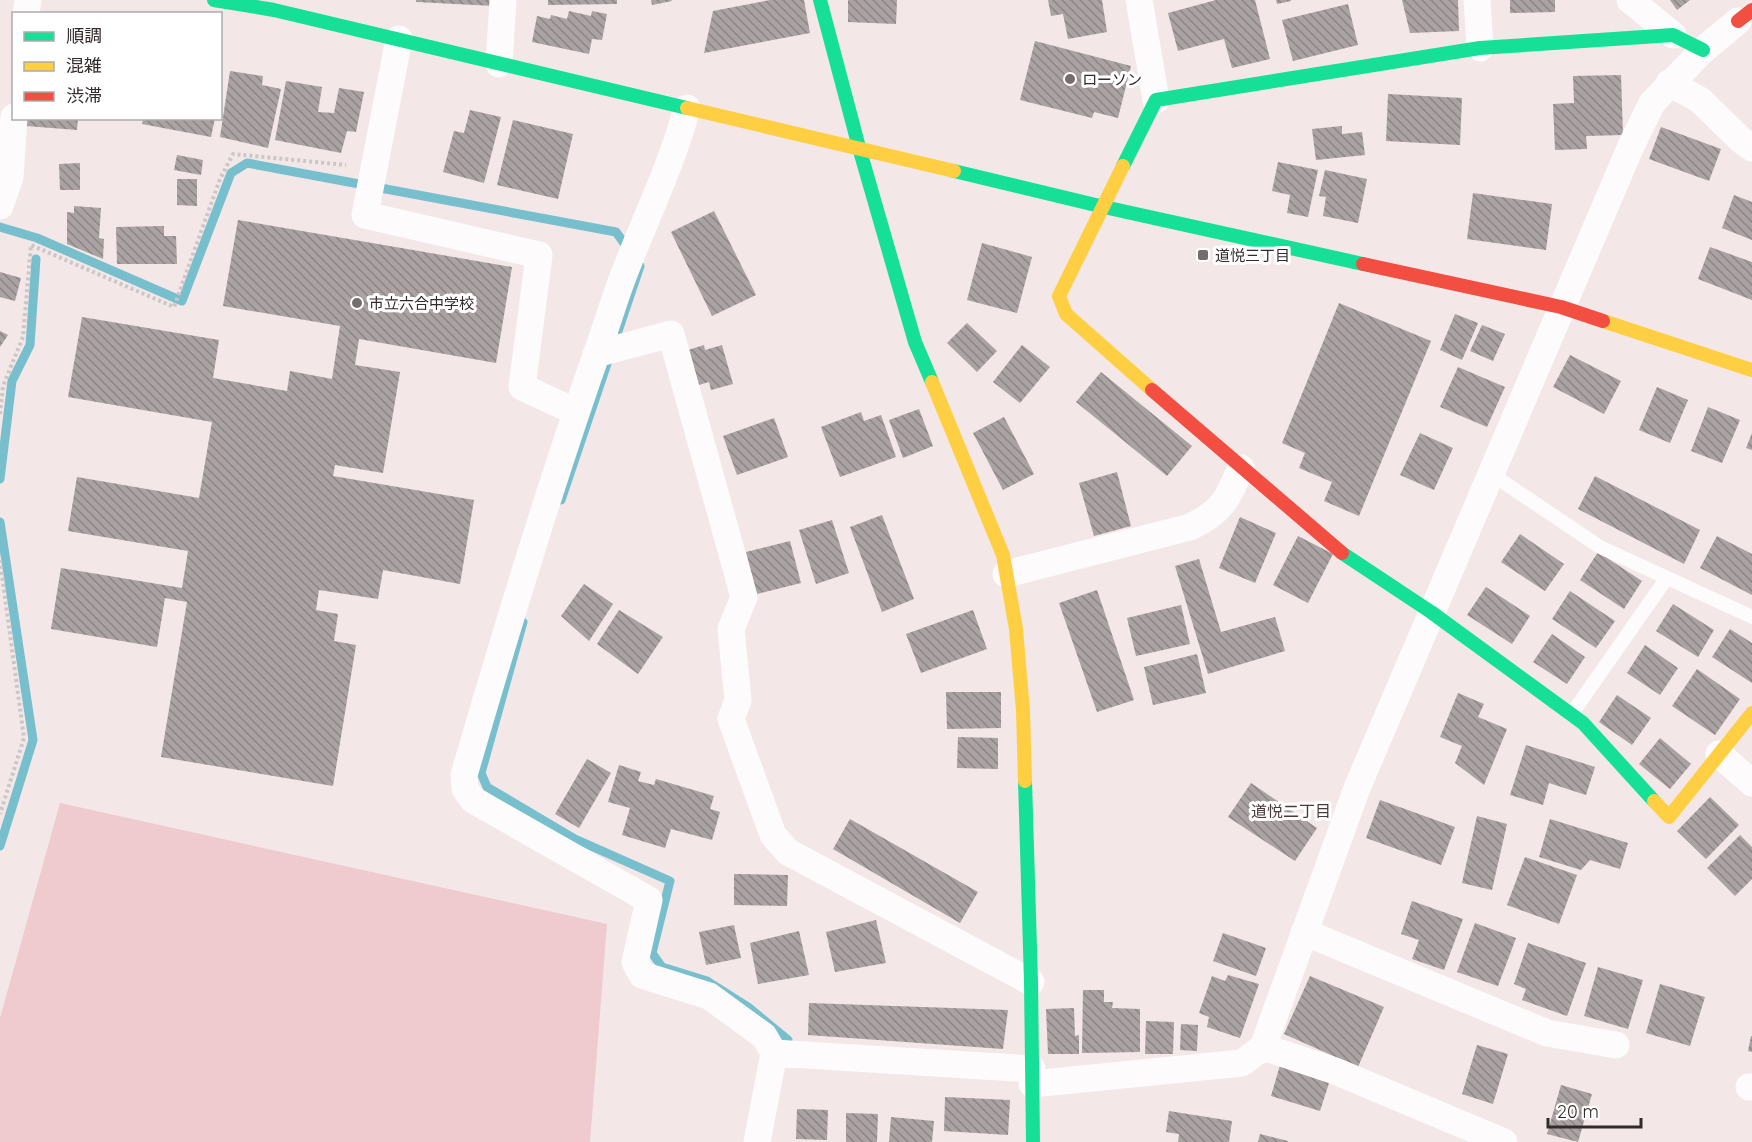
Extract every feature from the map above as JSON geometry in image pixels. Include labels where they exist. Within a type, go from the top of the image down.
[{"type":"street","points":[[214,0],[274,10],[399,39],[860,151],[1104,207],[1561,307],[1752,370]]},
{"type":"street","points":[[499,64],[503,0]]},
{"type":"street","points":[[820,0],[860,151],[915,342],[1003,555],[1016,629],[1023,711],[1033,1142]]},
{"type":"street","points":[[1139,0],[1156,100],[1059,296],[1066,314],[1241,468],[1352,561],[1431,612],[1582,723],[1669,817],[1752,713]]},
{"type":"street","points":[[1477,0],[1480,48]]},
{"type":"street","points":[[1630,0],[1673,36],[1703,50]]},
{"type":"street","points":[[774,1053],[1032,1076],[1242,1063],[1263,1047],[1357,788],[1631,146],[1652,103],[1703,50],[1745,16]]},
{"type":"street","points":[[1156,100],[1480,48],[1673,36]]},
{"type":"street","points":[[399,39],[365,215],[539,255],[522,387],[576,412]]},
{"type":"street","points":[[1670,83],[1700,100],[1752,148]]},
{"type":"street","points":[[687,108],[656,198],[626,269],[576,412],[526,563],[464,775],[465,789],[473,800],[649,900],[635,962],[642,975],[709,996],[764,1036],[774,1053],[757,1142]]},
{"type":"street","points":[[0,206],[10,177],[14,120]]},
{"type":"street","points":[[596,354],[671,334],[744,597],[731,629],[738,700],[731,719],[773,835],[788,852],[1031,982]]},
{"type":"street","points":[[1006,574],[1190,527],[1210,517],[1228,498],[1241,468]]},
{"type":"street","points":[[1719,754],[1752,783]]},
{"type":"street","points":[[1305,932],[1547,1033],[1616,1045]]},
{"type":"street","points":[[1263,1047],[1335,1071],[1504,1142]]},
{"type":"lane","points":[[1490,473],[1600,547],[1752,617]]},
{"type":"lane","points":[[1571,715],[1666,579]]},
{"type":"path","points":[[0,414],[3,386],[23,337],[31,245],[174,307],[220,179],[233,154],[374,168]]},
{"type":"path","points":[[0,560],[24,738],[0,814]]},
{"type":"shaded area","points":[[60,803],[607,924],[590,1142],[0,1142],[0,1018]]},
{"type":"building","points":[[416,0],[495,0],[494,6],[416,2]]},
{"type":"building","points":[[548,0],[617,0],[617,4],[548,5]]},
{"type":"building","points":[[651,0],[671,0],[672,1],[652,5]]},
{"type":"building","points":[[770,0],[804,0],[810,33],[704,53],[713,11]]},
{"type":"building","points":[[848,0],[897,0],[896,24],[848,22]]},
{"type":"building","points":[[1048,0],[1102,0],[1107,32],[1068,39],[1063,14],[1051,16]]},
{"type":"building","points":[[1216,0],[1255,0],[1270,59],[1232,68],[1224,39],[1178,51],[1168,13]]},
{"type":"building","points":[[1276,0],[1291,0],[1291,1],[1277,4]]},
{"type":"building","points":[[1402,0],[1458,0],[1459,31],[1410,33]]},
{"type":"building","points":[[1510,0],[1555,0],[1555,12],[1510,13]]},
{"type":"building","points":[[1670,0],[1690,0],[1677,10]]},
{"type":"building","points":[[1348,4],[1358,45],[1293,61],[1282,20]]},
{"type":"building","points":[[569,11],[591,16],[592,11],[607,14],[602,40],[592,39],[589,54],[532,42],[537,16],[550,19],[551,15],[567,19]]},
{"type":"building","points":[[1035,41],[1131,66],[1118,118],[1094,112],[1092,118],[1020,100]]},
{"type":"building","points":[[230,71],[263,76],[262,85],[281,89],[268,148],[220,137]]},
{"type":"building","points":[[1621,75],[1623,135],[1586,136],[1587,149],[1555,150],[1553,104],[1574,103],[1573,76]]},
{"type":"building","points":[[286,81],[322,87],[318,112],[334,113],[339,88],[364,92],[356,132],[347,131],[341,153],[275,140]]},
{"type":"building","points":[[1388,94],[1462,98],[1460,145],[1386,141]]},
{"type":"building","points":[[470,110],[501,117],[484,183],[443,172],[454,131],[464,133]]},
{"type":"building","points":[[27,120],[78,120],[77,130],[26,126]]},
{"type":"building","points":[[143,120],[215,120],[211,137],[142,124]]},
{"type":"building","points":[[513,120],[573,134],[558,199],[497,185]]},
{"type":"building","points":[[1342,126],[1342,134],[1362,132],[1365,155],[1316,160],[1312,129]]},
{"type":"building","points":[[1661,127],[1721,149],[1709,181],[1649,159]]},
{"type":"building","points":[[177,155],[203,160],[201,175],[174,170]]},
{"type":"building","points":[[1278,162],[1318,170],[1308,217],[1287,213],[1290,195],[1272,191]]},
{"type":"building","points":[[80,163],[80,190],[60,190],[59,164]]},
{"type":"building","points":[[1325,170],[1367,179],[1358,223],[1323,216],[1326,197],[1319,196]]},
{"type":"building","points":[[177,179],[197,179],[197,206],[177,205]]},
{"type":"building","points":[[1473,193],[1552,204],[1546,250],[1467,239]]},
{"type":"building","points":[[1734,195],[1752,202],[1752,240],[1722,228]]},
{"type":"building","points":[[74,206],[101,208],[99,238],[104,239],[103,259],[67,244],[67,212],[74,213]]},
{"type":"building","points":[[714,211],[756,295],[712,316],[671,232]]},
{"type":"building","points":[[238,220],[512,267],[496,363],[359,339],[355,365],[400,372],[383,473],[335,465],[333,476],[474,500],[460,584],[383,570],[378,599],[319,590],[316,610],[338,614],[334,641],[356,645],[333,786],[161,757],[187,602],[165,598],[157,647],[51,629],[61,568],[182,588],[188,551],[68,531],[77,477],[199,498],[212,422],[68,397],[82,317],[219,340],[213,378],[287,391],[290,371],[332,379],[340,326],[223,306]]},
{"type":"building","points":[[164,226],[164,236],[176,236],[177,264],[117,264],[116,227]]},
{"type":"building","points":[[982,243],[1032,257],[1017,313],[967,300]]},
{"type":"building","points":[[1710,247],[1752,262],[1752,300],[1698,279]]},
{"type":"building","points":[[0,272],[21,278],[15,301],[0,297]]},
{"type":"building","points":[[1339,303],[1431,341],[1359,516],[1324,501],[1332,482],[1299,468],[1305,453],[1282,443]]},
{"type":"building","points":[[1455,314],[1478,323],[1462,360],[1440,350]]},
{"type":"building","points":[[967,323],[997,351],[977,372],[947,343]]},
{"type":"building","points":[[1482,325],[1505,334],[1493,361],[1470,351]]},
{"type":"building","points":[[0,331],[8,335],[0,347]]},
{"type":"building","points":[[704,345],[705,350],[722,345],[733,384],[711,390],[709,382],[695,386],[688,350]]},
{"type":"building","points":[[1022,345],[1050,367],[1020,403],[993,382]]},
{"type":"building","points":[[1570,355],[1621,381],[1604,414],[1553,387]]},
{"type":"building","points":[[1458,367],[1505,387],[1487,427],[1440,407]]},
{"type":"building","points":[[1101,372],[1192,446],[1167,476],[1076,402]]},
{"type":"building","points":[[1657,387],[1688,400],[1670,443],[1639,430]]},
{"type":"building","points":[[1708,407],[1740,420],[1722,463],[1691,451]]},
{"type":"building","points":[[919,409],[933,446],[903,458],[889,420]]},
{"type":"building","points":[[861,412],[864,421],[881,415],[896,457],[840,477],[821,427]]},
{"type":"building","points":[[1004,417],[1034,474],[1003,490],[973,433]]},
{"type":"building","points":[[774,418],[788,457],[737,475],[723,436]]},
{"type":"building","points":[[1420,433],[1453,448],[1434,490],[1400,475]]},
{"type":"building","points":[[1752,433],[1752,450],[1746,448]]},
{"type":"building","points":[[1117,472],[1131,526],[1094,536],[1079,483]]},
{"type":"building","points":[[1595,476],[1700,530],[1684,564],[1578,509]]},
{"type":"building","points":[[882,515],[914,599],[882,612],[850,527]]},
{"type":"building","points":[[1240,517],[1276,533],[1255,583],[1219,568]]},
{"type":"building","points":[[832,520],[849,573],[816,584],[799,530]]},
{"type":"building","points":[[1520,534],[1564,564],[1545,591],[1501,562]]},
{"type":"building","points":[[1298,536],[1333,554],[1308,603],[1273,585]]},
{"type":"building","points":[[1717,536],[1752,554],[1752,595],[1700,568]]},
{"type":"building","points":[[790,541],[801,583],[757,594],[746,552]]},
{"type":"building","points":[[1598,552],[1642,581],[1624,609],[1580,580]]},
{"type":"building","points":[[1199,559],[1221,632],[1275,617],[1285,651],[1208,674],[1175,566]]},
{"type":"building","points":[[584,584],[613,604],[589,641],[561,616]]},
{"type":"building","points":[[1486,587],[1530,616],[1512,644],[1467,615]]},
{"type":"building","points":[[1097,590],[1134,700],[1097,712],[1059,603]]},
{"type":"building","points":[[1570,591],[1615,621],[1596,648],[1552,619]]},
{"type":"building","points":[[1673,604],[1714,630],[1698,657],[1656,631]]},
{"type":"building","points":[[1181,605],[1190,644],[1136,656],[1127,618]]},
{"type":"building","points":[[619,610],[663,637],[638,674],[597,644]]},
{"type":"building","points":[[973,610],[987,649],[921,673],[906,634]]},
{"type":"building","points":[[1730,629],[1752,643],[1752,683],[1712,657]]},
{"type":"building","points":[[1552,634],[1585,657],[1567,684],[1533,662]]},
{"type":"building","points":[[1645,645],[1678,668],[1660,695],[1627,673]]},
{"type":"building","points":[[1197,654],[1206,693],[1153,705],[1144,667]]},
{"type":"building","points":[[1697,669],[1740,699],[1715,735],[1672,706]]},
{"type":"building","points":[[946,692],[1001,692],[1001,728],[947,729]]},
{"type":"building","points":[[1458,693],[1484,704],[1478,717],[1507,729],[1484,785],[1455,763],[1462,746],[1440,737]]},
{"type":"building","points":[[1617,695],[1651,718],[1632,745],[1599,722]]},
{"type":"building","points":[[958,737],[998,738],[998,769],[957,768]]},
{"type":"building","points":[[1660,738],[1691,764],[1670,789],[1639,764]]},
{"type":"building","points":[[1526,745],[1595,767],[1586,795],[1549,783],[1543,805],[1510,795]]},
{"type":"building","points":[[587,759],[611,773],[579,828],[555,814]]},
{"type":"building","points":[[619,765],[641,772],[638,781],[654,785],[656,779],[714,796],[710,809],[720,812],[712,840],[671,829],[665,848],[622,835],[630,808],[608,802]]},
{"type":"building","points":[[1251,783],[1317,828],[1295,861],[1228,817]]},
{"type":"building","points":[[1710,797],[1739,825],[1706,859],[1677,831]]},
{"type":"building","points":[[1380,800],[1455,827],[1441,865],[1366,838]]},
{"type":"building","points":[[1477,816],[1507,824],[1492,890],[1462,883]]},
{"type":"building","points":[[850,819],[978,892],[960,923],[833,849]]},
{"type":"building","points":[[1550,819],[1628,843],[1620,869],[1590,860],[1581,870],[1539,857]]},
{"type":"building","points":[[1740,835],[1752,847],[1752,879],[1735,896],[1707,868]]},
{"type":"building","points":[[1525,857],[1577,875],[1559,924],[1507,905]]},
{"type":"building","points":[[734,874],[788,875],[787,906],[734,905]]},
{"type":"building","points":[[1412,901],[1463,919],[1444,970],[1412,959],[1419,940],[1401,934]]},
{"type":"building","points":[[876,920],[886,963],[835,972],[826,932]]},
{"type":"building","points":[[1475,923],[1516,938],[1498,986],[1457,972]]},
{"type":"building","points":[[734,925],[741,958],[706,965],[699,932]]},
{"type":"building","points":[[799,931],[809,975],[758,984],[750,943]]},
{"type":"building","points":[[1223,933],[1266,948],[1256,976],[1213,961]]},
{"type":"building","points":[[1528,943],[1586,963],[1567,1016],[1522,1000],[1526,989],[1514,984]]},
{"type":"building","points":[[1598,967],[1643,980],[1628,1029],[1584,1016]]},
{"type":"building","points":[[1228,975],[1259,984],[1240,1038],[1207,1027],[1209,1017],[1199,1013],[1212,976],[1225,981]]},
{"type":"building","points":[[1310,976],[1384,1007],[1358,1067],[1284,1034]]},
{"type":"building","points":[[1660,984],[1705,997],[1690,1046],[1646,1033]]},
{"type":"building","points":[[1083,990],[1104,990],[1104,1002],[1113,1002],[1112,1008],[1140,1009],[1140,1052],[1082,1053]]},
{"type":"building","points":[[809,1003],[1008,1010],[1003,1049],[808,1035]]},
{"type":"building","points":[[1074,1008],[1075,1036],[1079,1035],[1079,1054],[1048,1054],[1046,1009]]},
{"type":"building","points":[[1146,1021],[1174,1022],[1173,1054],[1145,1054]]},
{"type":"building","points":[[1181,1024],[1198,1025],[1197,1051],[1180,1050]]},
{"type":"building","points":[[1752,1036],[1752,1052],[1748,1051]]},
{"type":"building","points":[[1477,1045],[1508,1054],[1493,1104],[1462,1094]]},
{"type":"building","points":[[1280,1065],[1330,1080],[1320,1111],[1271,1096]]},
{"type":"building","points":[[1561,1085],[1592,1094],[1578,1142],[1547,1134]]},
{"type":"building","points":[[945,1097],[1010,1100],[1008,1135],[944,1131]]},
{"type":"building","points":[[797,1109],[828,1110],[827,1140],[796,1139]]},
{"type":"building","points":[[1169,1111],[1232,1121],[1229,1142],[1178,1142],[1179,1134],[1166,1132]]},
{"type":"building","points":[[846,1113],[878,1114],[877,1142],[846,1142]]},
{"type":"building","points":[[891,1117],[934,1121],[932,1142],[889,1142]]},
{"type":"building","points":[[1260,1134],[1288,1141],[1288,1142],[1258,1142]]},
{"type":"waterway","points":[[0,227],[37,238],[182,301],[231,173],[247,163],[616,232],[629,250]]},
{"type":"waterway","points":[[0,479],[12,381],[30,345],[36,259]]},
{"type":"waterway","points":[[561,500],[640,266]]},
{"type":"waterway","points":[[0,522],[33,740],[0,846]]},
{"type":"waterway","points":[[523,622],[481,773],[487,787],[575,839],[670,881],[652,953],[662,967],[707,981],[748,1007],[788,1040],[786,1051]]},
{"type":"traffic: fast","points":[[214,0],[274,10],[687,108]]},
{"type":"traffic: fast","points":[[820,0],[860,151],[915,342],[932,382]]},
{"type":"traffic: fast","points":[[1123,166],[1156,100],[1480,48],[1673,35],[1703,50]]},
{"type":"traffic: fast","points":[[954,171],[1104,207],[1363,264]]},
{"type":"traffic: fast","points":[[1342,553],[1431,612],[1583,723],[1654,801]]},
{"type":"traffic: fast","points":[[1025,781],[1033,1142]]},
{"type":"traffic: slow","points":[[687,108],[954,171]]},
{"type":"traffic: slow","points":[[1123,166],[1059,296],[1066,314],[1152,390]]},
{"type":"traffic: slow","points":[[1603,321],[1752,370]]},
{"type":"traffic: slow","points":[[932,382],[1003,555],[1016,629],[1023,711],[1025,781]]},
{"type":"traffic: slow","points":[[1654,801],[1669,817],[1752,713]]},
{"type":"traffic: jam","points":[[1738,21],[1752,10]]},
{"type":"traffic: jam","points":[[1363,264],[1561,307],[1603,321]]},
{"type":"traffic: jam","points":[[1152,390],[1342,553]]},
{"type":"place","name":"ローソン","points":[[1070,79]]},
{"type":"place","name":"道悦三丁目","points":[[1203,255]]},
{"type":"place","name":"市立六合中学校","points":[[357,303]]},
{"type":"district","name":"道悦二丁目","points":[[1291,811]]}]
